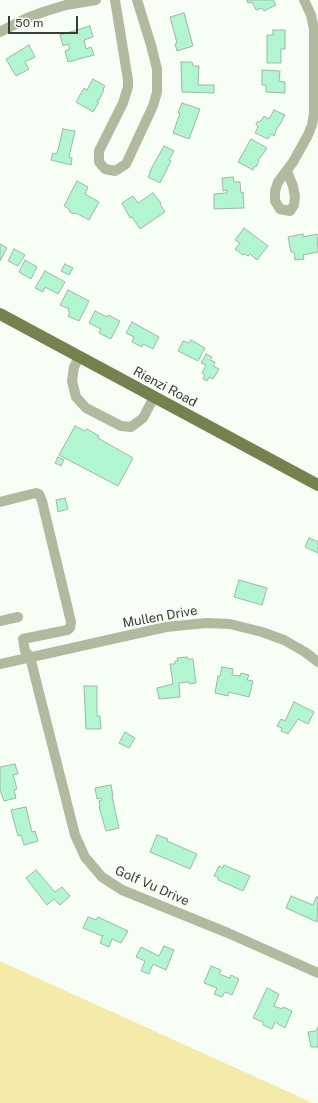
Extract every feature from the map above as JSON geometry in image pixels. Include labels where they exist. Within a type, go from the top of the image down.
[{"type":"main road","name":"Rienzi Road","points":[[0,314],[318,485]]},
{"type":"street","points":[[0,32],[25,19],[43,12],[62,6],[96,0]]},
{"type":"street","points":[[115,0],[128,88],[123,103],[99,151],[99,162],[105,169],[115,171],[126,164],[153,106],[157,92],[157,69],[137,0]]},
{"type":"street","points":[[287,171],[310,130],[314,113],[314,29],[311,15],[304,0]]},
{"type":"street","points":[[79,357],[74,367],[72,381],[76,397],[86,408],[120,426],[131,427],[143,418],[154,397]]},
{"type":"street","points":[[0,502],[36,493],[39,494],[42,500],[70,622],[70,628],[67,630],[47,634],[51,652]]},
{"type":"street","points":[[0,621],[18,617]]},
{"type":"street","name":"Mullen Drive","points":[[0,664],[166,627],[215,623],[230,624],[247,628],[284,640],[305,652],[318,662]]},
{"type":"street","name":"Golf Vu Drive","points":[[47,634],[23,639],[25,651],[30,657],[75,835],[82,852],[96,871],[107,881],[122,890],[228,933],[318,973]]},
{"type":"shaded area","points":[[0,961],[313,1103],[0,1103]]},
{"type":"building","points":[[247,0],[273,0],[276,5],[264,11],[262,8],[256,10],[252,2],[248,3]]},
{"type":"building","points":[[184,13],[193,46],[177,51],[175,44],[177,43],[170,17]]},
{"type":"building","points":[[90,26],[93,37],[84,40],[86,49],[91,47],[94,55],[68,62],[65,51],[70,49],[68,44],[63,46],[60,35]]},
{"type":"building","points":[[273,30],[285,30],[285,49],[281,49],[281,63],[267,63],[267,35],[273,35]]},
{"type":"building","points":[[29,45],[35,57],[25,62],[29,69],[16,76],[6,59]]},
{"type":"building","points":[[181,62],[192,62],[193,66],[199,66],[198,85],[214,85],[214,93],[182,92]]},
{"type":"building","points":[[262,70],[280,71],[279,81],[285,82],[285,93],[266,92],[266,85],[262,85]]},
{"type":"building","points":[[93,79],[105,86],[99,100],[98,99],[97,101],[99,102],[93,112],[76,102],[84,88],[87,90]]},
{"type":"building","points":[[182,103],[200,109],[189,139],[173,133]]},
{"type":"building","points":[[274,110],[285,115],[274,136],[271,134],[268,139],[255,133],[258,127],[256,124],[257,122],[261,121],[264,116],[269,119]]},
{"type":"building","points":[[63,129],[75,131],[69,157],[72,158],[71,165],[51,160],[53,153],[57,154]]},
{"type":"building","points":[[251,139],[267,148],[253,170],[238,162]]},
{"type":"building","points":[[164,146],[174,151],[169,160],[171,161],[160,183],[148,177]]},
{"type":"building","points":[[233,177],[234,182],[240,182],[241,193],[243,192],[244,208],[214,209],[214,194],[227,193],[227,190],[223,191],[222,178]]},
{"type":"building","points":[[77,181],[88,187],[85,194],[99,202],[89,220],[76,213],[73,214],[64,206]]},
{"type":"building","points":[[153,193],[161,203],[160,204],[165,212],[140,229],[132,217],[130,218],[122,203],[133,196],[138,203]]},
{"type":"building","points":[[244,228],[268,246],[257,260],[250,254],[248,256],[245,254],[243,255],[235,249],[240,243],[235,240]]},
{"type":"building","points":[[303,234],[303,237],[317,234],[318,252],[303,255],[304,259],[295,260],[294,252],[291,252],[288,237]]},
{"type":"building","points":[[0,244],[7,248],[0,261]]},
{"type":"building","points":[[14,249],[25,255],[18,266],[8,261]]},
{"type":"building","points":[[25,260],[37,267],[31,279],[19,272]]},
{"type":"building","points":[[65,264],[73,268],[69,275],[61,271]]},
{"type":"building","points":[[45,271],[65,282],[58,294],[45,287],[43,292],[35,288]]},
{"type":"building","points":[[68,290],[89,301],[79,321],[68,316],[70,312],[68,311],[69,309],[60,305]]},
{"type":"building","points":[[95,311],[120,321],[111,339],[99,333],[101,329],[89,323]]},
{"type":"building","points":[[132,322],[159,337],[153,349],[143,344],[142,347],[132,342],[134,337],[126,333]]},
{"type":"building","points":[[191,340],[205,348],[198,361],[178,351],[183,341],[189,343]]},
{"type":"building","points":[[206,354],[212,357],[210,360],[215,362],[213,366],[219,369],[213,379],[209,377],[207,381],[203,379],[205,375],[202,373],[206,365],[201,363]]},
{"type":"building","points":[[75,426],[85,431],[87,429],[99,436],[98,438],[133,458],[118,486],[59,455]]},
{"type":"building","points":[[58,457],[64,460],[61,466],[55,463]]},
{"type":"building","points":[[65,498],[68,509],[58,512],[56,500]]},
{"type":"building","points":[[309,538],[318,542],[318,553],[305,547]]},
{"type":"building","points":[[239,580],[267,588],[262,605],[234,597]]},
{"type":"building","points":[[187,657],[187,659],[193,659],[196,683],[179,683],[180,697],[159,699],[157,688],[173,684],[170,664],[175,664],[175,661],[178,661],[177,658]]},
{"type":"building","points":[[222,667],[233,669],[232,675],[240,676],[241,673],[249,675],[247,680],[253,681],[249,697],[229,692],[228,696],[215,693],[218,676],[220,676]]},
{"type":"building","points":[[84,686],[97,686],[97,716],[100,716],[101,729],[86,729]]},
{"type":"building","points":[[294,702],[314,712],[308,724],[298,719],[288,734],[281,731],[282,728],[277,726],[281,719],[285,721]]},
{"type":"building","points":[[125,732],[135,738],[129,748],[119,743]]},
{"type":"building","points":[[15,764],[18,774],[13,775],[17,789],[14,790],[16,798],[4,801],[0,790],[0,767]]},
{"type":"building","points":[[111,785],[119,828],[106,831],[99,807],[99,801],[102,800],[101,798],[97,799],[95,788]]},
{"type":"building","points":[[26,807],[32,832],[35,831],[38,841],[24,845],[21,835],[18,836],[11,810]]},
{"type":"building","points":[[157,835],[197,854],[190,869],[150,852]]},
{"type":"building","points":[[224,865],[250,876],[243,891],[218,880],[219,878],[214,876],[219,866],[223,868]]},
{"type":"building","points":[[36,870],[55,892],[62,887],[70,896],[60,905],[54,899],[47,905],[26,878]]},
{"type":"building","points":[[291,896],[313,905],[316,897],[318,897],[317,922],[286,908]]},
{"type":"building","points":[[88,917],[96,920],[98,917],[128,931],[121,943],[112,939],[109,947],[100,943],[103,935],[102,936],[83,928]]},
{"type":"building","points":[[164,946],[174,950],[166,970],[153,964],[149,974],[141,971],[145,961],[136,957],[141,947],[159,956]]},
{"type":"building","points":[[211,966],[221,970],[219,974],[230,978],[231,975],[239,979],[232,995],[225,992],[222,997],[214,994],[217,988],[204,983]]},
{"type":"building","points":[[267,988],[279,994],[274,1006],[282,1009],[283,1007],[292,1011],[285,1028],[275,1022],[272,1029],[263,1025],[263,1022],[253,1018]]},
{"type":"building","points":[[318,1027],[318,1047],[311,1047],[308,1032],[316,1031]]}]
